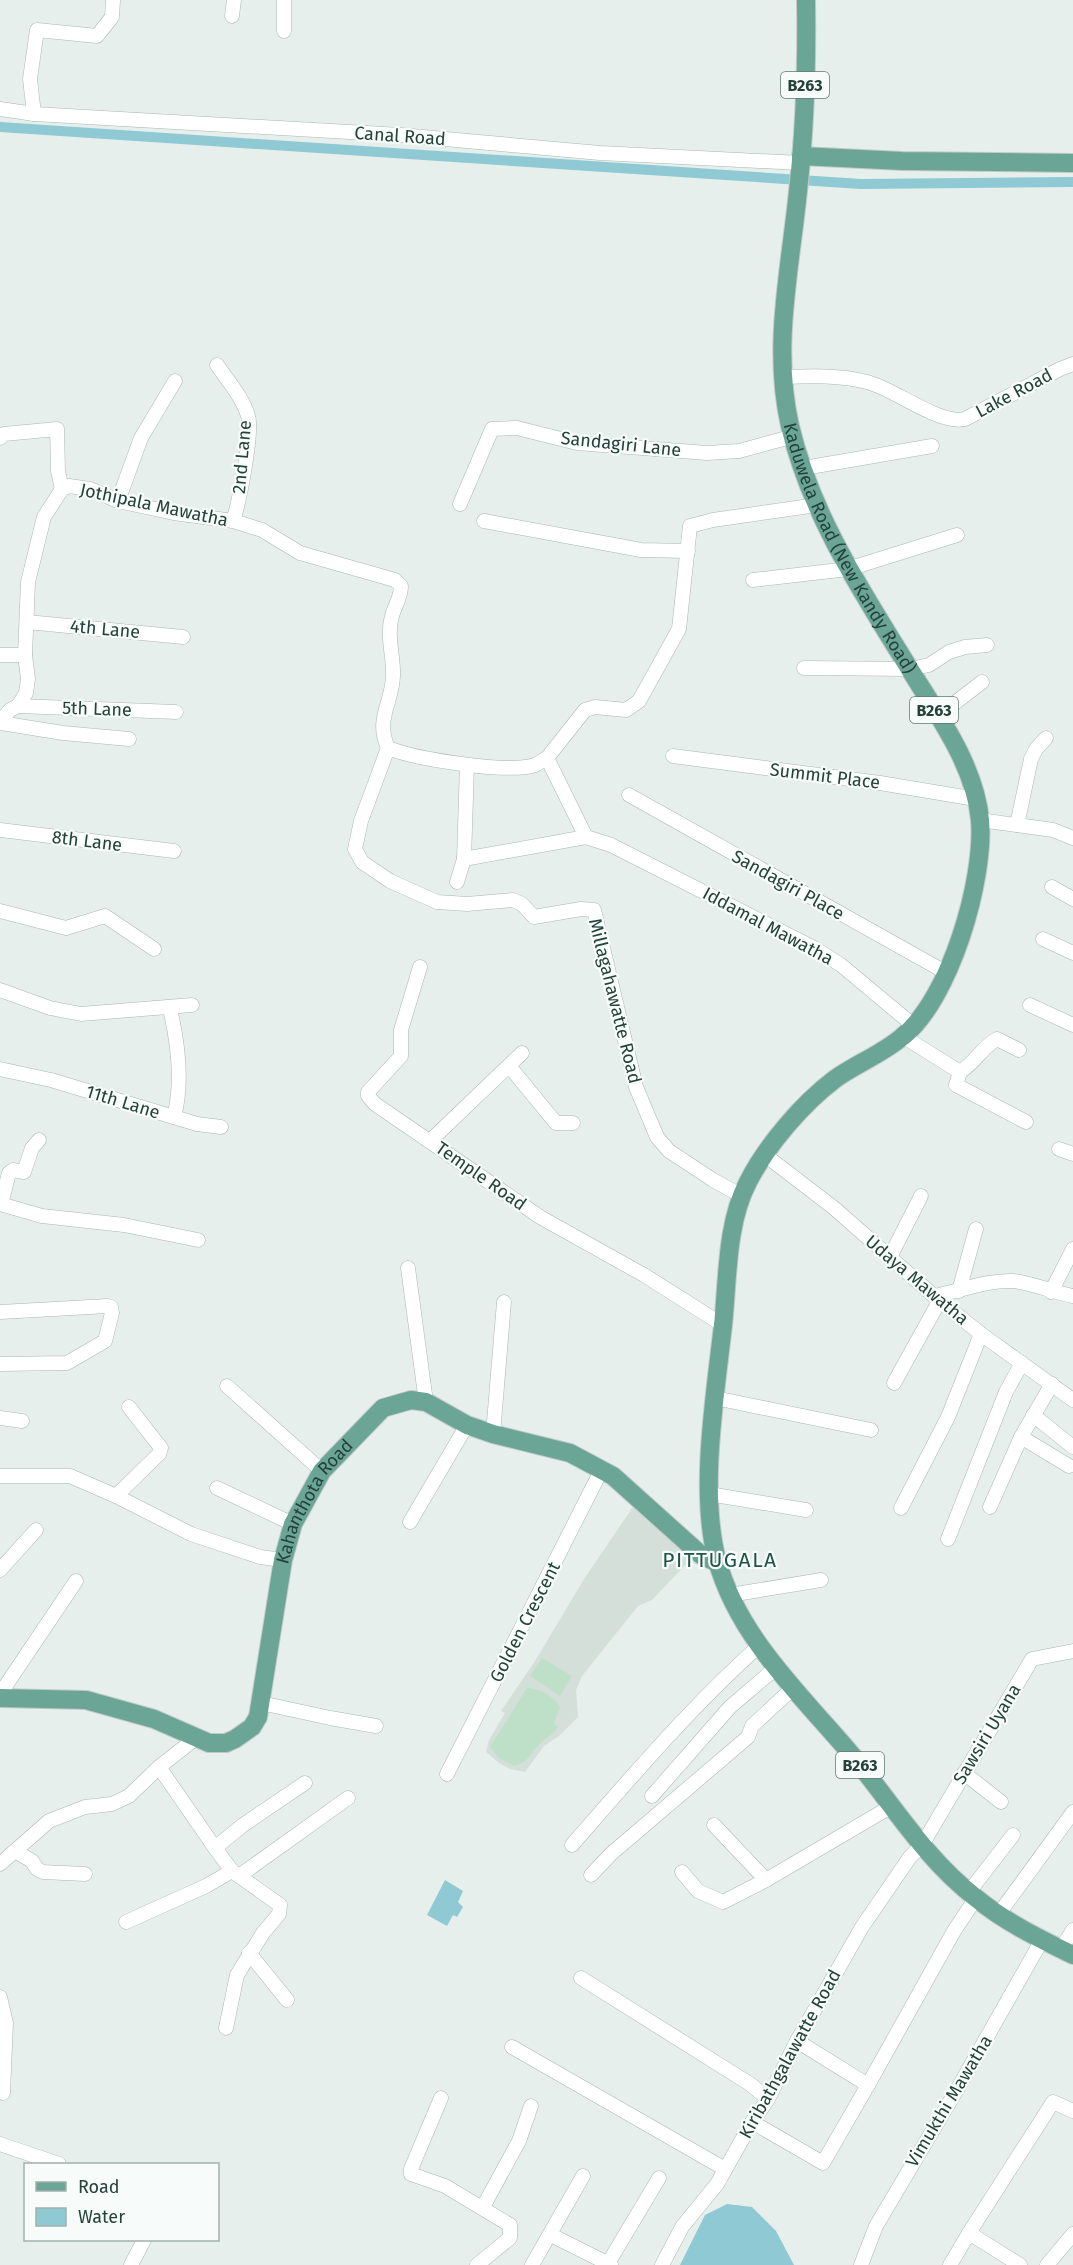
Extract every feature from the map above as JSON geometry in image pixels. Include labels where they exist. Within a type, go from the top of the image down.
[{"type":"main road","name":"Kaduwela Road (New Kandy Road)","points":[[806,0],[805,102],[801,163],[782,318],[784,377],[794,436],[817,505],[848,569],[938,716],[962,761],[976,799],[980,820],[976,871],[968,914],[947,973],[922,1017],[909,1031],[834,1080],[804,1107],[765,1155],[742,1196],[730,1251],[715,1398],[709,1494],[711,1524],[718,1563],[730,1595],[760,1645],[793,1688],[852,1755],[922,1845],[972,1895],[998,1914],[1067,1952]]},
{"type":"main road","points":[[801,163],[913,161],[1073,163]]},
{"type":"main road","name":"Kahanthota Road","points":[[0,1696],[86,1700],[154,1719],[209,1743],[226,1743],[235,1739],[252,1726],[258,1717],[283,1560],[293,1524],[322,1471],[383,1408],[411,1400],[426,1402]]},
{"type":"main road","points":[[426,1402],[467,1425],[493,1434],[570,1453],[602,1469],[613,1476],[701,1555],[718,1563]]},
{"type":"street","points":[[34,114],[30,79],[37,30],[98,36],[112,16],[113,0]]},
{"type":"street","points":[[232,16],[234,0]]},
{"type":"street","points":[[284,0],[284,31]]},
{"type":"street","name":"Canal Road","points":[[0,110],[34,114],[401,135],[600,153],[801,163]]},
{"type":"street","name":"Lake Road","points":[[784,377],[813,376],[866,382],[901,396],[937,415],[956,421],[965,419],[1073,364]]},
{"type":"street","name":"2nd Lane","points":[[217,365],[235,389],[249,418],[245,467],[232,521]]},
{"type":"street","points":[[118,501],[141,438],[176,381]]},
{"type":"street","name":"Sandagiri Lane","points":[[460,504],[492,429],[517,428],[577,443],[707,453],[740,451],[794,436]]},
{"type":"street","points":[[0,438],[4,434],[57,429],[58,471],[62,489]]},
{"type":"street","points":[[804,468],[932,446]]},
{"type":"street","name":"Jothipala Mawatha","points":[[0,723],[10,710],[18,706],[26,693],[28,582],[45,517],[62,489],[69,486],[90,489],[118,501],[174,513],[232,521],[262,530],[300,553],[395,580],[402,586],[401,596],[392,617],[390,638],[393,678],[382,725],[383,738],[388,748]]},
{"type":"street","points":[[388,748],[403,754],[467,765],[504,767],[533,765],[547,758],[585,710],[595,707],[626,710],[639,701],[678,629],[690,526],[713,519],[817,505]]},
{"type":"street","points":[[484,521],[641,550],[688,551]]},
{"type":"street","points":[[753,580],[848,569],[957,535]]},
{"type":"street","name":"4th Lane","points":[[27,622],[183,637]]},
{"type":"street","points":[[804,668],[910,669],[929,665],[949,652],[964,647],[987,645]]},
{"type":"street","points":[[0,656],[25,655]]},
{"type":"street","points":[[938,716],[982,681]]},
{"type":"street","name":"5th Lane","points":[[18,706],[176,712]]},
{"type":"street","points":[[0,723],[63,733],[129,739]]},
{"type":"street","points":[[1017,825],[1031,759],[1035,749],[1046,738]]},
{"type":"street","name":"Millagahawatte Road","points":[[388,748],[361,821],[355,849],[362,862],[390,882],[437,902],[467,904],[513,900],[522,904],[534,917],[581,909],[594,910],[636,1086],[657,1137],[669,1151],[742,1196]]},
{"type":"street","name":"Summit Place","points":[[673,756],[880,783],[976,799]]},
{"type":"street","points":[[464,859],[586,837],[547,758]]},
{"type":"street","points":[[457,882],[464,859],[467,765]]},
{"type":"street","name":"Sandagiri Place","points":[[629,795],[947,973]]},
{"type":"street","points":[[980,820],[1053,830],[1073,838]]},
{"type":"street","name":"8th Lane","points":[[0,830],[174,851]]},
{"type":"street","name":"Iddamal Mawatha","points":[[586,837],[611,845],[814,948],[840,965],[909,1031],[960,1072]]},
{"type":"street","points":[[1052,887],[1073,899]]},
{"type":"street","points":[[0,911],[66,928],[105,916],[154,949]]},
{"type":"street","points":[[1043,939],[1073,953]]},
{"type":"street","name":"Temple Road","points":[[420,968],[401,1030],[401,1056],[368,1092],[368,1096],[540,1217],[644,1275],[723,1325]]},
{"type":"street","points":[[0,990],[50,1008],[81,1014],[170,1009],[192,1005]]},
{"type":"street","points":[[1030,1005],[1073,1025]]},
{"type":"street","name":"11th Lane","points":[[0,1069],[51,1080],[174,1118],[179,1090],[170,1009]]},
{"type":"street","points":[[1019,1050],[997,1039],[990,1042],[960,1072],[956,1085],[1026,1122]]},
{"type":"street","points":[[430,1141],[522,1053]]},
{"type":"street","points":[[509,1066],[556,1123],[573,1123]]},
{"type":"street","points":[[174,1118],[221,1127]]},
{"type":"street","points":[[39,1140],[32,1148],[24,1172],[13,1170],[9,1173],[0,1204],[42,1216],[124,1225],[198,1240]]},
{"type":"street","points":[[1059,1149],[1073,1154]]},
{"type":"street","name":"Udaya Mawatha","points":[[765,1155],[834,1208],[981,1334],[1073,1400]]},
{"type":"street","points":[[890,1257],[921,1196]]},
{"type":"street","points":[[959,1292],[976,1229]]},
{"type":"street","points":[[1051,1292],[1073,1249]]},
{"type":"street","points":[[408,1268],[426,1402]]},
{"type":"street","points":[[894,1383],[937,1298],[982,1284],[1014,1281],[1073,1296]]},
{"type":"street","points":[[493,1434],[504,1302]]},
{"type":"street","points":[[0,1312],[108,1306],[112,1310],[105,1341],[72,1361],[0,1364]]},
{"type":"street","points":[[901,1508],[948,1418],[981,1334]]},
{"type":"street","points":[[948,1539],[1005,1392],[1022,1363]]},
{"type":"street","points":[[990,1507],[1021,1437],[1052,1384]]},
{"type":"street","points":[[227,1386],[322,1471]]},
{"type":"street","points":[[715,1398],[871,1430]]},
{"type":"street","points":[[116,1496],[159,1454],[161,1448],[129,1407]]},
{"type":"street","points":[[1034,1415],[1073,1447]]},
{"type":"street","points":[[0,1418],[22,1421]]},
{"type":"street","points":[[410,1522],[467,1425]]},
{"type":"street","points":[[1021,1437],[1069,1466]]},
{"type":"street","name":"Golden Crescent","points":[[447,1774],[602,1469]]},
{"type":"street","points":[[0,1476],[69,1476],[116,1496],[191,1534],[260,1557],[283,1560]]},
{"type":"street","points":[[217,1488],[293,1524]]},
{"type":"street","points":[[709,1494],[806,1510]]},
{"type":"street","points":[[0,1570],[36,1530]]},
{"type":"street","points":[[730,1595],[821,1580]]},
{"type":"street","points":[[0,1696],[76,1581]]},
{"type":"street","points":[[572,1845],[644,1762],[727,1675],[760,1645]]},
{"type":"street","name":"Sawsiri Uyana","points":[[922,1845],[1032,1659],[1073,1651]]},
{"type":"street","points":[[652,1796],[730,1707],[777,1667]]},
{"type":"street","points":[[591,1875],[612,1852],[748,1737],[752,1726],[793,1688]]},
{"type":"street","points":[[261,1703],[376,1726]]},
{"type":"street","points":[[0,1864],[49,1821],[85,1808],[111,1804],[129,1796],[159,1767],[196,1738]]},
{"type":"street","points":[[159,1767],[235,1874],[279,1905],[279,1914],[249,1953],[237,1975],[226,2028]]},
{"type":"street","points":[[964,1773],[1000,1802]]},
{"type":"street","points":[[215,1848],[243,1825],[305,1783]]},
{"type":"street","points":[[126,1922],[235,1874],[348,1798]]},
{"type":"street","points":[[681,1872],[698,1892],[723,1902],[892,1806]]},
{"type":"street","points":[[998,1914],[1073,1812]]},
{"type":"street","points":[[714,1825],[765,1880]]},
{"type":"street","points":[[753,2122],[823,2163],[972,1895],[1013,1835]]},
{"type":"street","name":"Kiribathgalawatte Road","points":[[662,2265],[682,2227],[717,2184],[768,2098],[797,2041],[862,1927],[910,1857],[922,1845]]},
{"type":"street","points":[[15,1851],[32,1861],[37,1869],[43,1872],[85,1874]]},
{"type":"street","points":[[1067,1952],[1073,1929]]},
{"type":"street","name":"Vimukthi Mawatha","points":[[861,2265],[876,2226],[973,2063],[1042,1940]]},
{"type":"street","points":[[249,1953],[287,2000]]},
{"type":"street","points":[[581,1978],[750,2084],[768,2098]]},
{"type":"street","points":[[0,1997],[6,2023],[3,2093]]},
{"type":"street","points":[[797,2041],[868,2085]]},
{"type":"street","points":[[512,2047],[725,2169]]},
{"type":"street","points":[[441,2098],[411,2169],[411,2174],[445,2186],[510,2225],[510,2238],[477,2265]]},
{"type":"street","points":[[950,2265],[1053,2102],[1073,2111]]},
{"type":"street","points":[[483,2207],[519,2141],[531,2106]]},
{"type":"street","points":[[0,2144],[56,2163]]},
{"type":"street","points":[[532,2265],[583,2176]]},
{"type":"street","points":[[551,2235],[609,2264],[658,2178]]},
{"type":"street","points":[[969,2233],[1020,2265]]},
{"type":"street","points":[[1047,2265],[1073,2234]]},
{"type":"street","points":[[131,2265],[143,2241]]},
{"type":"shaded area","points":[[635,1504],[693,1557],[652,1600],[638,1606],[582,1676],[576,1690],[578,1717],[559,1736],[544,1746],[525,1772],[510,1769],[486,1752],[489,1740],[505,1713],[501,1711],[535,1661],[584,1579]]},
{"type":"green space","points":[[542,1658],[572,1676],[560,1696],[530,1676]]},
{"type":"green space","points":[[527,1688],[546,1693],[554,1699],[560,1707],[554,1723],[558,1727],[526,1760],[514,1766],[499,1758],[490,1747]]},
{"type":"water","points":[[445,1880],[463,1891],[458,1902],[463,1907],[457,1917],[453,1915],[447,1926],[427,1915]]},
{"type":"water","points":[[727,2204],[752,2207],[776,2231],[794,2265],[680,2265],[705,2215]]},
{"type":"waterway","points":[[0,127],[861,184],[1073,182]]},
{"type":"district","name":"PITTUGALA","points":[[720,1560]]}]
